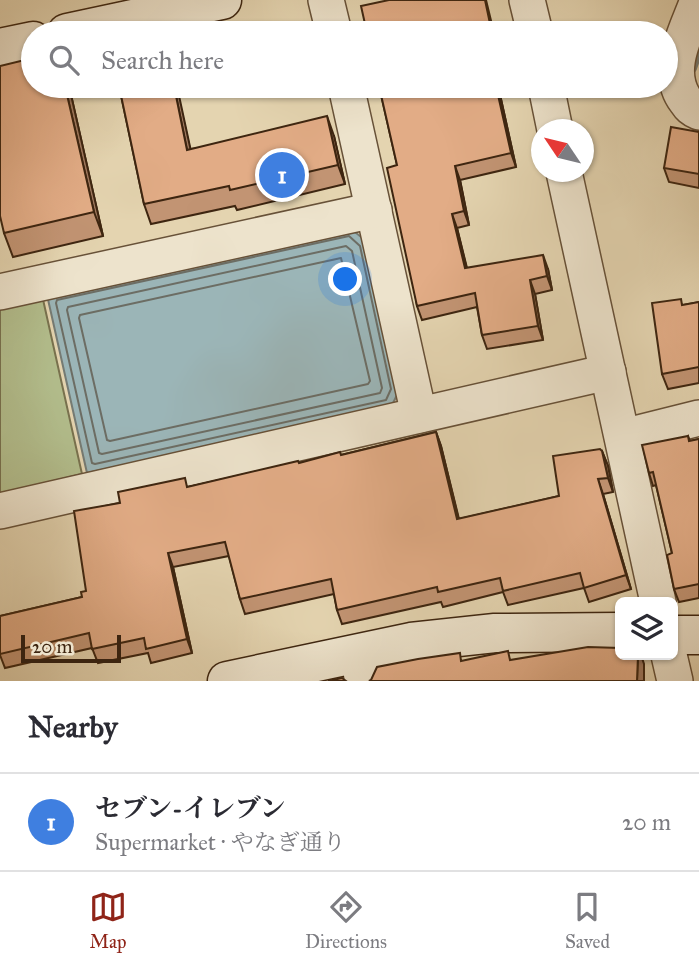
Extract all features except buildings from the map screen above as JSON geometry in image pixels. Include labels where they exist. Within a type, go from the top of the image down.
[{"type":"street","points":[[123,21],[222,0]]},
{"type":"street","points":[[326,0],[331,21]]},
{"type":"street","points":[[527,0],[532,21]]},
{"type":"street","points":[[678,57],[698,0]]},
{"type":"street","points":[[0,48],[21,44]]},
{"type":"street","points":[[678,85],[692,109],[699,112]]},
{"type":"street","points":[[349,98],[419,415]]},
{"type":"street","points":[[548,98],[553,119]]},
{"type":"street","points":[[566,182],[657,597]]},
{"type":"street","points":[[0,292],[374,210]]},
{"type":"street","points":[[0,510],[608,372]]},
{"type":"street","points":[[623,437],[699,418]]},
{"type":"street","points":[[227,681],[360,667],[411,642],[495,633],[615,632]]},
{"type":"street","points":[[678,635],[699,635]]},
{"type":"street","points":[[670,660],[675,681]]},
{"type":"green space","points":[[42,295],[82,474],[0,494],[0,305]]},
{"type":"water","points":[[350,228],[366,241],[399,391],[391,407],[87,473],[47,295]]},
{"type":"waterway","points":[[692,68],[699,48]]},
{"type":"place","name":"セブン-イレブン","points":[[282,175]]}]
